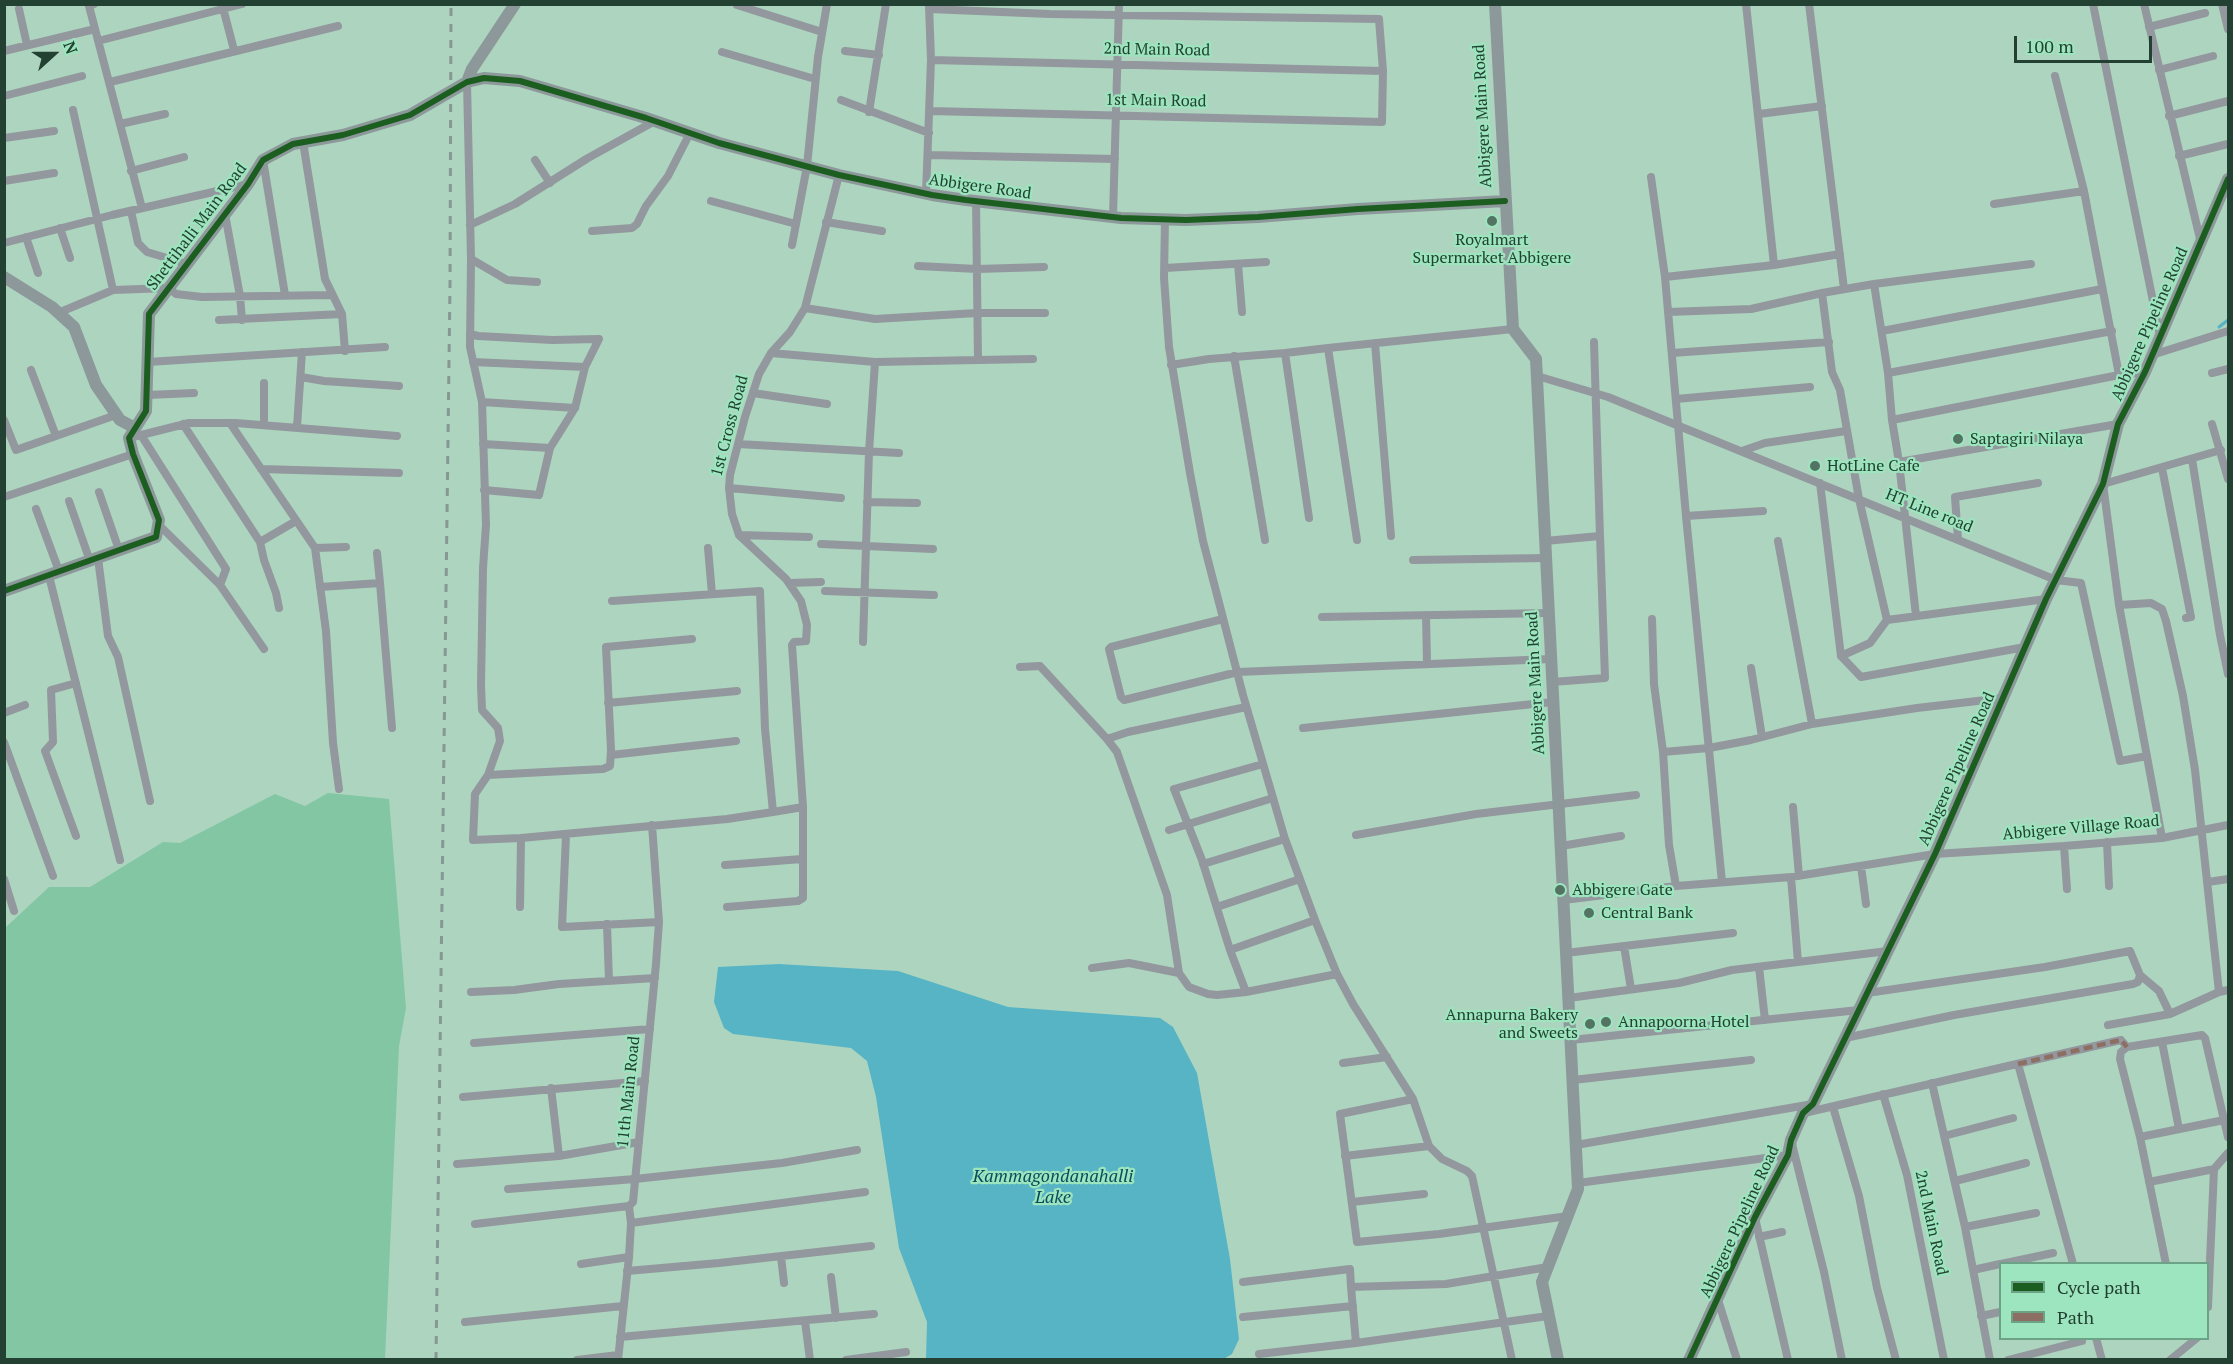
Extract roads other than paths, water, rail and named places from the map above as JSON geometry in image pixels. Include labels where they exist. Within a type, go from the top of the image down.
[{"type":"street","points":[[94,4],[89,6],[142,208]]},
{"type":"street","points":[[98,41],[222,7],[242,4]]},
{"type":"street","points":[[515,4],[472,69],[466,82],[471,259],[470,334],[473,362],[482,402],[486,525],[483,568],[482,710],[498,728],[500,741],[488,775],[475,794],[474,840],[566,835],[727,819],[803,807]]},
{"type":"street","points":[[792,245],[807,166],[815,79],[827,4]]},
{"type":"street","points":[[869,112],[886,4]]},
{"type":"street","points":[[1065,4],[1065,14]]},
{"type":"street","points":[[1113,217],[1119,4]]},
{"type":"street","points":[[1174,4],[1174,14]]},
{"type":"street","name":"Abbigere Main Road","points":[[1495,4],[1513,329],[1536,359],[1578,1183],[1578,1189],[1542,1282],[1558,1359]]},
{"type":"street","points":[[1746,4],[1774,265]]},
{"type":"street","points":[[1809,4],[1844,289]]},
{"type":"street","points":[[2093,4],[2160,337]]},
{"type":"street","points":[[2144,4],[2201,243]]},
{"type":"street","points":[[2222,4],[2229,29]]},
{"type":"street","points":[[737,5],[822,32]]},
{"type":"street","points":[[222,7],[234,50]]},
{"type":"street","points":[[926,194],[931,60],[929,7],[1021,9],[1065,14],[1380,19],[1383,71]]},
{"type":"street","points":[[19,9],[27,45]]},
{"type":"street","points":[[2150,27],[2205,13]]},
{"type":"street","points":[[110,82],[338,26]]},
{"type":"street","points":[[4,51],[95,28]]},
{"type":"street","points":[[844,51],[879,56]]},
{"type":"street","points":[[722,52],[815,79]]},
{"type":"street","points":[[2159,70],[2213,56]]},
{"type":"street","name":"2nd Main Road","points":[[931,60],[1383,71]]},
{"type":"street","name":"1st Main Road","points":[[930,111],[1382,122],[1383,71]]},
{"type":"street","points":[[2055,75],[2084,191],[2119,375]]},
{"type":"street","points":[[4,96],[81,76]]},
{"type":"street","name":"Abbigere Road","points":[[466,82],[484,78],[520,81],[655,121],[719,143],[839,175],[926,194],[1113,217],[1165,219],[1257,217],[1505,201]]},
{"type":"street","name":"Shettihalli Main Road","points":[[135,434],[146,411],[149,314],[248,184],[263,160],[293,144],[343,135],[410,115],[466,82]]},
{"type":"street","points":[[841,100],[929,133]]},
{"type":"street","points":[[2169,116],[2229,101]]},
{"type":"street","points":[[1759,114],[1822,106]]},
{"type":"street","points":[[73,110],[99,218],[113,290]]},
{"type":"street","points":[[120,124],[165,114]]},
{"type":"street","points":[[470,225],[515,204],[655,121]]},
{"type":"street","points":[[4,138],[54,130]]},
{"type":"street","points":[[592,231],[632,228],[637,224],[646,206],[668,176],[690,133]]},
{"type":"street","points":[[303,142],[325,279],[331,296],[342,314],[345,351]]},
{"type":"street","points":[[2179,156],[2229,144]]},
{"type":"street","points":[[929,155],[1115,159]]},
{"type":"street","points":[[131,171],[184,157]]},
{"type":"street","points":[[263,160],[285,295]]},
{"type":"street","points":[[535,160],[550,183]]},
{"type":"street","points":[[4,181],[54,173]]},
{"type":"street","name":"1st Cross Road","points":[[739,535],[732,514],[729,488],[738,444],[759,374],[771,353],[790,332],[805,308],[839,175]]},
{"type":"street","points":[[1651,177],[1665,277],[1722,882]]},
{"type":"street","name":"Abbigere Pipeline Road","points":[[1689,1359],[1755,1217],[1788,1155],[1791,1140],[1845,1038],[1935,854],[2046,599],[2103,484],[2118,424],[2145,372],[2229,179]]},
{"type":"street","points":[[4,243],[99,218],[248,184]]},
{"type":"street","points":[[1994,204],[2084,191]]},
{"type":"street","points":[[711,201],[796,224]]},
{"type":"street","points":[[976,201],[978,360]]},
{"type":"street","points":[[131,211],[138,243],[147,252],[187,264]]},
{"type":"street","points":[[225,214],[240,296],[242,320]]},
{"type":"street","points":[[1165,219],[1164,268],[1171,364],[1203,541],[1246,707],[1273,798],[1315,920],[1338,974],[1413,1099],[1429,1146],[1442,1159],[1467,1171],[1472,1176],[1510,1359]]},
{"type":"street","points":[[826,222],[882,231]]},
{"type":"street","points":[[60,228],[70,258]]},
{"type":"street","points":[[26,237],[38,273]]},
{"type":"street","points":[[1665,277],[1774,265],[1840,254]]},
{"type":"street","points":[[471,259],[507,280],[537,282]]},
{"type":"street","points":[[1164,268],[1266,262]]},
{"type":"street","points":[[1238,264],[1242,312]]},
{"type":"street","points":[[1668,312],[1751,309],[1874,284],[2031,264]]},
{"type":"street","points":[[918,267],[977,269],[1044,267]]},
{"type":"street","points":[[4,277],[58,313],[74,327],[96,385],[116,415],[135,434],[226,569],[220,585]]},
{"type":"street","points":[[1874,284],[1888,373],[1916,615]]},
{"type":"street","points":[[58,313],[113,290],[169,288],[176,294],[194,296],[331,296]]},
{"type":"street","points":[[1882,331],[2102,289]]},
{"type":"street","points":[[1822,293],[1832,372],[1840,390],[1859,499],[1887,620]]},
{"type":"street","points":[[805,308],[874,319],[977,313],[1045,313]]},
{"type":"street","points":[[219,320],[342,314]]},
{"type":"street","points":[[1171,364],[1513,329]]},
{"type":"street","points":[[2152,355],[2229,330]]},
{"type":"street","points":[[1888,373],[2112,331]]},
{"type":"street","points":[[470,334],[552,340],[599,339],[585,368],[575,408],[550,448],[539,495],[484,490]]},
{"type":"street","points":[[1552,682],[1605,678],[1594,342]]},
{"type":"street","points":[[1672,353],[1829,342]]},
{"type":"street","points":[[1375,343],[1391,536]]},
{"type":"street","points":[[148,362],[385,347]]},
{"type":"street","points":[[1328,348],[1357,540]]},
{"type":"street","points":[[297,428],[302,352]]},
{"type":"street","points":[[771,353],[875,362],[1033,359]]},
{"type":"street","points":[[1285,353],[1310,518]]},
{"type":"street","points":[[1234,356],[1265,540]]},
{"type":"street","points":[[473,362],[585,368]]},
{"type":"street","points":[[863,642],[868,452],[875,362]]},
{"type":"street","points":[[2212,373],[2229,369]]},
{"type":"street","points":[[32,370],[56,436]]},
{"type":"street","points":[[1892,420],[2119,375],[2145,372]]},
{"type":"street","name":"HT Line road","points":[[1537,376],[1597,393],[1679,425],[2056,580],[2081,583],[2120,761],[2147,756]]},
{"type":"street","points":[[301,377],[324,381],[399,386]]},
{"type":"street","points":[[264,383],[264,425]]},
{"type":"street","points":[[1676,399],[1810,387]]},
{"type":"street","points":[[147,395],[194,393]]},
{"type":"street","points":[[753,393],[827,405]]},
{"type":"street","points":[[482,402],[575,408]]},
{"type":"street","points":[[4,420],[7,435],[16,450],[116,415]]},
{"type":"street","points":[[135,434],[183,424],[230,423],[397,436]]},
{"type":"street","points":[[230,423],[315,548],[326,631],[333,742],[339,789]]},
{"type":"street","points":[[183,424],[261,542],[279,609]]},
{"type":"street","points":[[1899,462],[2118,424]]},
{"type":"street","points":[[2212,424],[2229,478]]},
{"type":"street","points":[[1742,451],[1765,444],[1846,431]]},
{"type":"street","points":[[4,591],[156,537],[159,520],[133,454],[135,434]]},
{"type":"street","points":[[483,444],[550,448]]},
{"type":"street","points":[[738,444],[899,453]]},
{"type":"street","points":[[2162,838],[2119,605],[2103,484],[2221,450]]},
{"type":"street","points":[[4,497],[133,454]]},
{"type":"street","points":[[2192,459],[2229,674]]},
{"type":"street","points":[[2162,468],[2191,617],[2186,618]]},
{"type":"street","points":[[261,469],[399,473]]},
{"type":"street","points":[[1820,483],[1841,656],[1861,677],[2025,647]]},
{"type":"street","points":[[1958,539],[1955,497],[2037,483]]},
{"type":"street","points":[[729,488],[841,498]]},
{"type":"street","points":[[99,492],[119,550]]},
{"type":"street","points":[[69,501],[94,559],[108,636],[118,657],[150,801]]},
{"type":"street","points":[[867,502],[917,503]]},
{"type":"street","points":[[36,508],[54,573],[76,683],[120,860]]},
{"type":"street","points":[[1686,516],[1763,511]]},
{"type":"street","points":[[261,542],[296,521]]},
{"type":"street","points":[[159,524],[220,585],[264,649]]},
{"type":"street","points":[[739,535],[809,537]]},
{"type":"street","points":[[727,907],[802,900],[803,807],[792,645],[794,642],[806,641],[807,625],[801,601],[789,584],[739,535]]},
{"type":"street","points":[[1545,541],[1600,536]]},
{"type":"street","points":[[1778,541],[1812,724]]},
{"type":"street","points":[[821,544],[933,549]]},
{"type":"street","points":[[315,548],[346,547]]},
{"type":"street","points":[[708,548],[712,594]]},
{"type":"street","points":[[377,553],[392,728]]},
{"type":"street","points":[[1413,560],[1546,558]]},
{"type":"street","points":[[320,586],[380,583]]},
{"type":"street","points":[[789,584],[864,592],[934,595]]},
{"type":"street","points":[[612,601],[760,591],[765,729],[773,812]]},
{"type":"street","points":[[1841,656],[1870,643],[1887,620],[2046,599]]},
{"type":"street","points":[[2108,1025],[2170,1014],[2224,991],[2183,696],[2162,609],[2151,603],[2119,605]]},
{"type":"street","points":[[1322,617],[1549,614]]},
{"type":"street","points":[[1426,615],[1427,663]]},
{"type":"street","points":[[1223,619],[1111,647],[1109,650],[1121,697],[1124,700],[1238,672],[1551,659]]},
{"type":"street","points":[[1652,619],[1654,684],[1663,752],[1669,846],[1676,886]]},
{"type":"street","points":[[488,775],[603,769],[610,766],[606,647],[692,639]]},
{"type":"street","points":[[1020,667],[1040,666],[1117,752],[1167,895],[1179,973],[1189,987],[1208,994],[1246,992],[1338,974]]},
{"type":"street","points":[[1751,668],[1762,737]]},
{"type":"street","points":[[76,683],[51,690],[53,742],[45,751],[76,836]]},
{"type":"street","points":[[608,704],[736,691]]},
{"type":"street","points":[[1663,752],[1709,748],[1812,724],[2003,698]]},
{"type":"street","points":[[1303,728],[1553,702]]},
{"type":"street","points":[[4,713],[25,705]]},
{"type":"street","points":[[1107,739],[1128,732],[1246,707]]},
{"type":"street","points":[[611,755],[736,741]]},
{"type":"street","points":[[4,742],[53,876]]},
{"type":"street","points":[[1246,992],[1203,864],[1174,789],[1263,764]]},
{"type":"street","points":[[1356,835],[1476,814],[1636,795]]},
{"type":"street","points":[[1169,830],[1273,798]]},
{"type":"street","points":[[1793,807],[1798,962]]},
{"type":"street","name":"11th Main Road","points":[[618,1357],[631,1223],[629,1206],[633,1202],[659,922],[652,825]]},
{"type":"street","name":"Abbigere Village Road","points":[[1564,900],[1676,886],[1795,877],[1935,854],[2162,838],[2229,825]]},
{"type":"street","points":[[566,835],[562,927],[659,922]]},
{"type":"street","points":[[1561,846],[1621,836]]},
{"type":"street","points":[[520,908],[521,838]]},
{"type":"street","points":[[1203,864],[1286,838]]},
{"type":"street","points":[[2108,842],[2109,886]]},
{"type":"street","points":[[2064,846],[2067,889]]},
{"type":"street","points":[[724,865],[802,859]]},
{"type":"street","points":[[1861,866],[1866,904]]},
{"type":"street","points":[[4,879],[14,911]]},
{"type":"street","points":[[1217,907],[1300,879]]},
{"type":"street","points":[[2208,882],[2229,879]]},
{"type":"street","points":[[1230,950],[1315,920]]},
{"type":"street","points":[[607,924],[609,981]]},
{"type":"street","points":[[1566,952],[1733,933]]},
{"type":"street","points":[[1624,946],[1631,989]]},
{"type":"street","points":[[1569,998],[1679,983],[1732,970],[1888,951]]},
{"type":"street","points":[[1867,993],[2045,967],[2130,951],[2140,975],[2160,991],[2170,1014]]},
{"type":"street","points":[[1092,968],[1129,963],[1179,973]]},
{"type":"street","points":[[1759,967],[1765,1020]]},
{"type":"street","points":[[1845,1038],[2133,984],[2138,982],[2140,975]]},
{"type":"street","points":[[471,992],[655,978]]},
{"type":"street","points":[[1571,1040],[1859,1010]]},
{"type":"street","points":[[474,1043],[650,1029]]},
{"type":"street","points":[[2166,1262],[2140,1137],[2120,1059],[2121,1052],[2127,1047],[2202,1035],[2205,1038],[2229,1137]]},
{"type":"street","points":[[1576,1145],[1833,1107],[2121,1040],[2127,1047]]},
{"type":"street","points":[[2162,1042],[2179,1129]]},
{"type":"street","points":[[1343,1063],[1387,1057]]},
{"type":"street","points":[[1573,1080],[1751,1060]]},
{"type":"street","points":[[2018,1064],[2073,1262]]},
{"type":"street","points":[[463,1097],[645,1081]]},
{"type":"street","points":[[1932,1083],[1965,1227],[1990,1359]]},
{"type":"street","points":[[550,1089],[559,1156]]},
{"type":"street","name":"2nd Main Road","points":[[1883,1094],[1907,1175],[1944,1359]]},
{"type":"street","points":[[1413,1099],[1340,1114],[1357,1242],[1439,1234],[1568,1216]]},
{"type":"street","points":[[1833,1107],[1859,1196],[1877,1288],[1896,1359]]},
{"type":"street","points":[[1944,1136],[2013,1118]]},
{"type":"street","points":[[2140,1137],[2224,1120]]},
{"type":"street","points":[[1791,1140],[1824,1272],[1842,1359]]},
{"type":"street","points":[[457,1164],[559,1156],[639,1143]]},
{"type":"street","points":[[1345,1156],[1429,1146]]},
{"type":"street","points":[[508,1189],[635,1179],[782,1163],[857,1150]]},
{"type":"street","points":[[2149,1182],[2214,1169],[2229,1153]]},
{"type":"street","points":[[1578,1183],[1788,1155]]},
{"type":"street","points":[[1955,1181],[2026,1163]]},
{"type":"street","points":[[2209,1284],[2214,1169]]},
{"type":"street","points":[[631,1223],[865,1192]]},
{"type":"street","points":[[1352,1202],[1424,1194]]},
{"type":"street","points":[[475,1224],[629,1206]]},
{"type":"street","points":[[1965,1227],[2036,1213]]},
{"type":"street","points":[[1755,1217],[1788,1359]]},
{"type":"street","points":[[1759,1237],[1782,1232]]},
{"type":"street","points":[[627,1271],[871,1246]]},
{"type":"street","points":[[2010,1262],[2053,1253]]},
{"type":"street","points":[[781,1256],[784,1283]]},
{"type":"street","points":[[581,1264],[628,1257]]},
{"type":"street","points":[[1973,1270],[1999,1264]]},
{"type":"street","points":[[1351,1287],[1446,1284],[1548,1267]]},
{"type":"street","points":[[1243,1282],[1350,1269],[1356,1343]]},
{"type":"street","points":[[831,1277],[836,1318]]},
{"type":"street","points":[[1718,1300],[1737,1359]]},
{"type":"street","points":[[465,1322],[622,1306]]},
{"type":"street","points":[[1243,1317],[1353,1306]]},
{"type":"street","points":[[1981,1316],[1999,1312]]},
{"type":"street","points":[[620,1337],[874,1314]]},
{"type":"street","points":[[1259,1354],[1548,1316]]},
{"type":"street","points":[[805,1321],[810,1359]]},
{"type":"street","points":[[2097,1340],[2102,1359]]},
{"type":"street","points":[[2008,1359],[2082,1341]]},
{"type":"street","points":[[2170,1359],[2182,1343]]},
{"type":"street","points":[[846,1359],[906,1352]]},
{"type":"street","points":[[577,1359],[618,1357]]},
{"type":"water","name":"Kammagondanahalli Lake","points":[[779,964],[898,971],[1008,1007],[1160,1018],[1173,1027],[1197,1073],[1230,1259],[1239,1339],[1232,1354],[1222,1360],[926,1359],[927,1322],[899,1248],[876,1097],[867,1061],[851,1048],[733,1034],[724,1028],[714,1002],[718,967]]},
{"type":"waterway","points":[[2219,327],[2228,320]]},
{"type":"railway","points":[[436,1360],[450,285],[451,4]]},
{"type":"place","name":"Royalmart Supermarket Abbigere","points":[[1492,221]]},
{"type":"place","name":"Saptagiri Nilaya","points":[[1958,439]]},
{"type":"place","name":"HotLine Cafe","points":[[1815,466]]},
{"type":"place","name":"Abbigere Gate","points":[[1560,890]]},
{"type":"place","name":"Central Bank","points":[[1589,913]]},
{"type":"place","name":"Annapoorna Hotel","points":[[1606,1022]]},
{"type":"place","name":"Annapurna Bakery and Sweets","points":[[1590,1024]]}]
